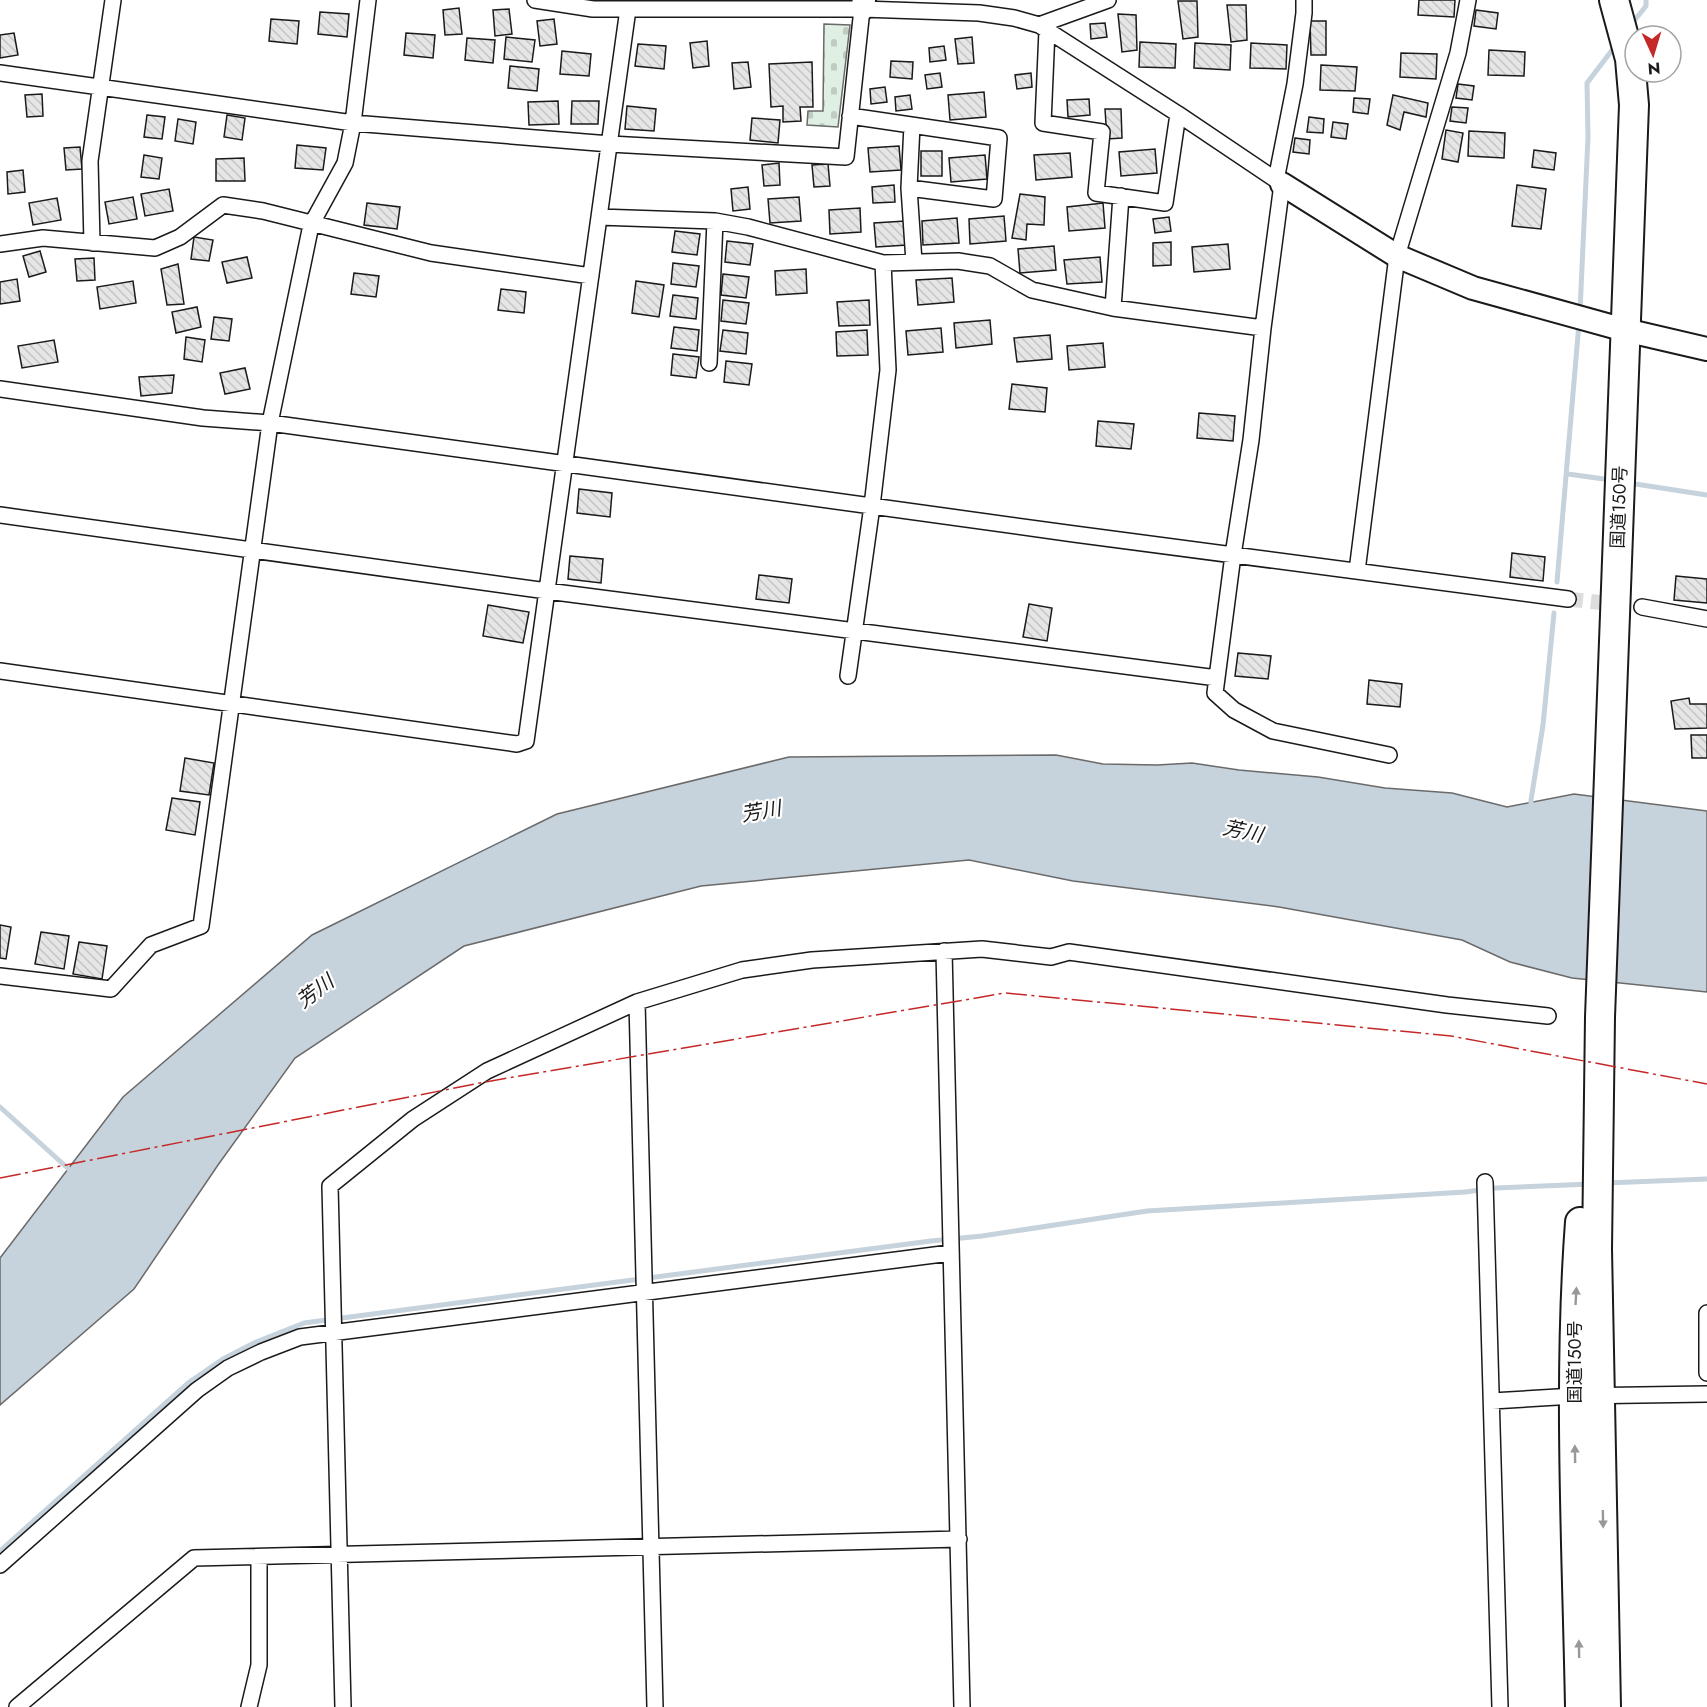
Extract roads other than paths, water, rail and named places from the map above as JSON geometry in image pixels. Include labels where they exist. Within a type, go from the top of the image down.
[{"type":"highway","name":"国道150号","points":[[1580,1707],[1587,1397],[1597,1249],[1600,1017],[1634,105],[1630,59],[1614,0]]},
{"type":"highway","name":"国道150号","points":[[1587,1397],[1606,1707]]},
{"type":"street","points":[[92,243],[90,161],[113,0]]},
{"type":"street","points":[[0,975],[111,989],[151,945],[201,927],[270,423],[311,225],[345,163],[353,123],[368,0]]},
{"type":"street","points":[[535,0],[593,9],[863,4],[1014,18],[1043,28],[1397,256],[1473,288],[1625,330],[1707,349]]},
{"type":"street","points":[[1043,28],[1108,0]]},
{"type":"street","points":[[1304,0],[1279,182],[1251,440],[1215,693],[1234,710],[1273,731],[1389,755]]},
{"type":"street","points":[[1358,571],[1397,256],[1458,53],[1468,0]]},
{"type":"street","points":[[0,73],[353,123],[610,144],[846,157],[863,4]]},
{"type":"street","points":[[0,671],[517,744],[526,741],[628,9]]},
{"type":"street","points":[[1043,28],[1043,123],[1102,132],[1096,193],[1166,203],[1178,114]]},
{"type":"street","points":[[850,116],[999,138],[994,199],[909,188]]},
{"type":"street","points":[[912,125],[909,188],[914,262]]},
{"type":"street","points":[[1113,308],[1120,196]]},
{"type":"street","points":[[0,244],[43,238],[155,248],[180,237],[223,205],[263,211],[311,225],[431,253],[591,276]]},
{"type":"street","points":[[599,217],[715,221],[759,230],[883,263],[958,261],[990,266],[1032,290],[1113,308],[1263,328]]},
{"type":"street","points":[[709,363],[715,221]]},
{"type":"street","points":[[848,676],[888,370],[883,263]]},
{"type":"street","points":[[0,388],[203,418],[270,423],[566,465],[1568,599]]},
{"type":"street","points":[[0,515],[548,591],[1217,678]]},
{"type":"street","points":[[1642,607],[1707,619]]},
{"type":"street","points":[[343,1707],[330,1186],[413,1119],[487,1071],[637,1002],[742,970],[841,957],[982,949],[1051,957],[1069,952],[1447,1005],[1548,1016]]},
{"type":"street","points":[[944,951],[962,1707]]},
{"type":"street","points":[[637,1002],[655,1707]]},
{"type":"street","points":[[1485,1182],[1500,1707]]},
{"type":"street","points":[[0,1565],[197,1390],[228,1368],[300,1337],[950,1252]]},
{"type":"street","points":[[1707,1313],[1707,1373]]},
{"type":"street","points":[[1492,1401],[1707,1394]]},
{"type":"street","points":[[17,1707],[194,1558],[958,1539]]},
{"type":"street","points":[[249,1707],[259,1665],[259,1558]]},
{"type":"water","name":"芳川","points":[[1056,755],[1103,764],[1192,763],[1318,777],[1385,788],[1452,793],[1507,807],[1574,794],[1707,811],[1707,992],[1572,978],[1510,962],[1462,940],[1279,907],[1073,881],[969,860],[701,886],[464,946],[295,1058],[218,1165],[134,1289],[0,1405],[0,1258],[123,1097],[312,935],[557,814],[789,757]]},
{"type":"waterway","points":[[1632,24],[1646,6],[1646,0]]},
{"type":"waterway","points":[[1580,311],[1588,137],[1587,83],[1616,45]]},
{"type":"waterway","points":[[1557,582],[1579,323]]},
{"type":"waterway","points":[[1568,474],[1611,480]]},
{"type":"waterway","points":[[1629,483],[1707,495]]},
{"type":"waterway","points":[[1531,809],[1543,725],[1554,613]]},
{"type":"waterway","points":[[0,1107],[72,1172]]},
{"type":"waterway","points":[[1606,1183],[1707,1179]]},
{"type":"waterway","points":[[0,1551],[188,1383],[223,1359],[256,1342],[304,1323],[982,1236],[1147,1211],[1591,1184]]},
{"type":"tunnel","points":[[1568,599],[1642,607]]}]
